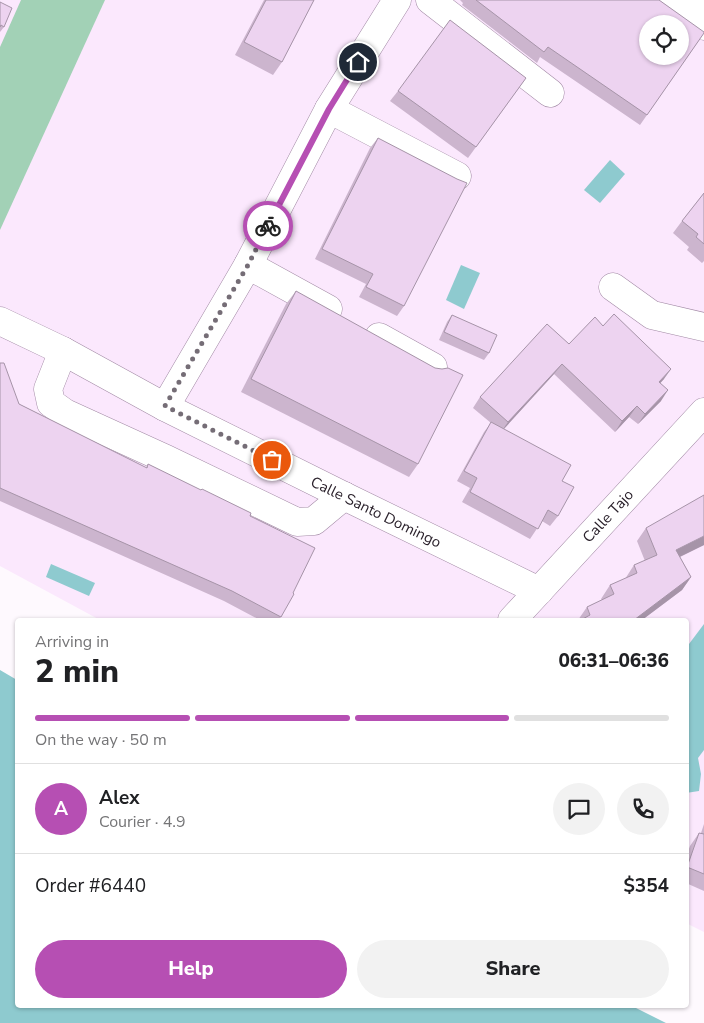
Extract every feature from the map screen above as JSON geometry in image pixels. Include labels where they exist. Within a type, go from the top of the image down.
[{"type":"street","points":[[165,406],[248,265],[329,109],[397,0]]},
{"type":"street","points":[[430,0],[550,93]]},
{"type":"street","points":[[665,0],[704,26]]},
{"type":"street","points":[[688,0],[704,11]]},
{"type":"street","points":[[329,109],[457,176]]},
{"type":"street","points":[[248,265],[433,367]]},
{"type":"street","points":[[613,287],[652,315],[704,328]]},
{"type":"street","name":"Calle Santo Domingo","points":[[0,321],[63,351],[165,406],[344,496],[539,591]]},
{"type":"street","points":[[63,351],[48,389],[51,403],[65,413],[297,522],[314,521],[344,496]]},
{"type":"street","name":"Calle Tajo","points":[[514,618],[704,412]]},
{"type":"shaded area","points":[[0,0],[704,0],[704,932],[689,924],[689,618],[96,618],[0,566]]},
{"type":"green space","points":[[21,0],[105,0],[0,230],[0,47]]},
{"type":"water","points":[[610,160],[625,174],[600,203],[584,190]]},
{"type":"water","points":[[461,265],[480,273],[464,309],[446,300]]},
{"type":"water","points":[[51,564],[95,583],[89,596],[46,577]]},
{"type":"water","points":[[704,624],[704,750],[698,758],[701,774],[699,791],[689,793],[689,644]]},
{"type":"water","points":[[0,670],[15,679],[15,1008],[636,1008],[666,1023],[0,1023]]},
{"type":"building","points":[[266,0],[314,0],[282,62],[244,42]]},
{"type":"building","points":[[476,0],[659,0],[680,15],[639,15],[639,65],[682,65],[647,115],[548,47],[544,52]]},
{"type":"building","points":[[0,2],[12,8],[4,27],[1,25],[0,27]]},
{"type":"building","points":[[450,20],[526,78],[476,147],[398,91]]},
{"type":"building","points":[[689,21],[704,33],[689,55]]},
{"type":"building","points":[[378,138],[467,183],[404,306],[366,287],[373,274],[322,249]]},
{"type":"building","points":[[704,193],[704,244],[696,237],[698,234],[682,221]]},
{"type":"building","points":[[296,291],[435,368],[448,368],[463,375],[418,464],[251,379]]},
{"type":"building","points":[[614,314],[671,369],[659,382],[668,390],[645,414],[637,406],[622,421],[562,364],[508,422],[480,397],[547,324],[569,344],[595,317],[603,326]]},
{"type":"building","points":[[452,315],[497,335],[489,353],[444,332]]},
{"type":"building","points":[[0,363],[4,363],[19,404],[147,468],[148,464],[202,489],[251,513],[250,516],[315,548],[281,617],[232,591],[0,488]]},
{"type":"building","points":[[491,422],[571,465],[562,481],[574,487],[558,516],[548,510],[538,529],[470,492],[477,478],[464,471]]},
{"type":"building","points":[[704,495],[704,536],[676,550],[691,577],[637,618],[585,618],[590,615],[587,607],[614,594],[610,585],[637,573],[634,565],[657,555],[646,528]]},
{"type":"building","points":[[699,833],[704,834],[704,874],[689,868],[689,861]]},
{"type":"way so far","points":[[268,226],[248,265],[165,406],[272,460]]},
{"type":"route","points":[[268,226],[329,109],[358,62]]}]
